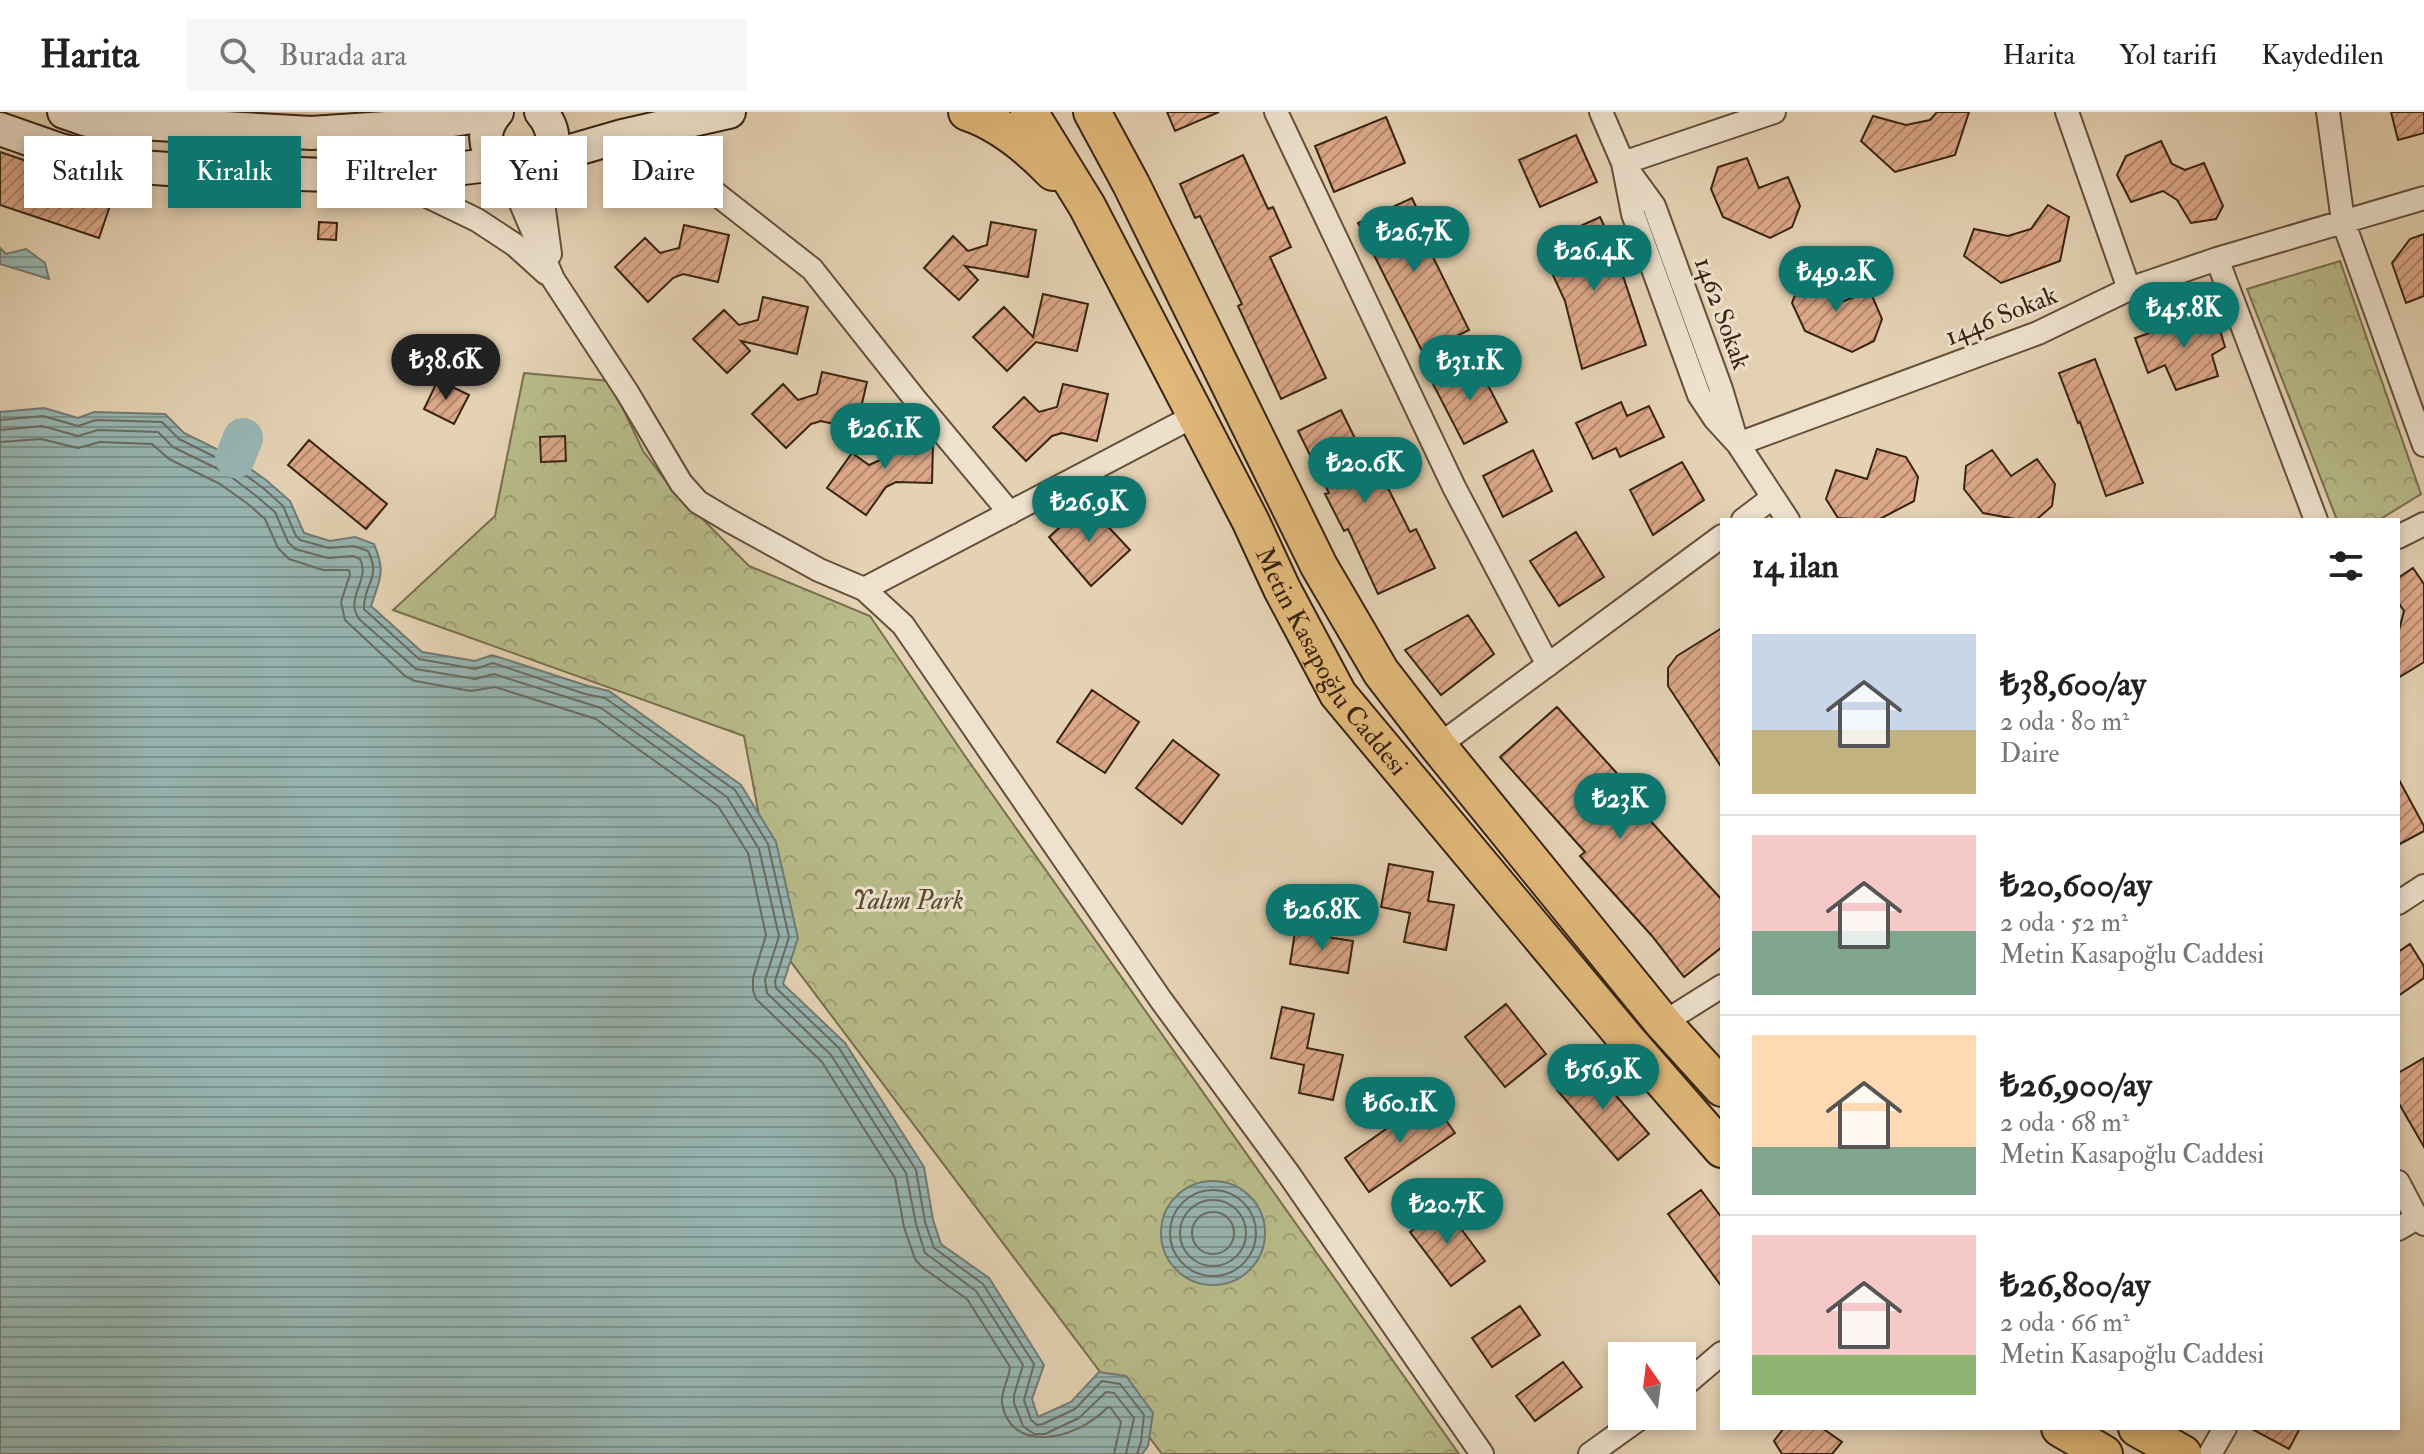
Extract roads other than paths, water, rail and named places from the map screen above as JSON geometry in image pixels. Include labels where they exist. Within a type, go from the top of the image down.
[{"type":"main road","points":[[967,112],[1005,130],[1035,153],[1087,206]]},
{"type":"main road","name":"Metin Kasapoğlu Caddesi","points":[[1029,112],[1087,206],[1338,694],[1720,1147]]},
{"type":"main road","name":"Metin Kasapoğlu Caddesi","points":[[1092,112],[1319,566],[1381,672],[1663,1023],[1720,1086]]},
{"type":"main road","points":[[2063,1430],[2104,1454]]},
{"type":"main road","points":[[2141,1430],[2183,1454]]},
{"type":"street","points":[[64,112],[87,120],[311,133],[416,126],[496,112]]},
{"type":"street","points":[[485,136],[496,112]]},
{"type":"street","points":[[541,112],[552,129],[553,136]]},
{"type":"street","points":[[622,136],[729,112]]},
{"type":"street","points":[[1276,112],[1454,487],[1548,665]]},
{"type":"street","name":"1462 Sokak","points":[[1601,112],[1623,163],[1654,206],[1738,444],[1787,518]]},
{"type":"street","points":[[1623,163],[1774,112]]},
{"type":"street","points":[[2067,112],[2129,289]]},
{"type":"street","points":[[2328,112],[2343,221],[2424,445]]},
{"type":"street","points":[[0,129],[60,150],[126,166],[317,175]]},
{"type":"street","name":"1446 Sokak","points":[[1738,444],[2038,333],[2129,289],[2217,259],[2424,198]]},
{"type":"street","points":[[723,199],[812,269],[1010,513]]},
{"type":"street","points":[[452,208],[515,245],[553,279]]},
{"type":"street","points":[[520,208],[553,279],[627,392],[681,483],[698,502],[819,570],[864,589],[903,625],[1144,976],[1288,1173],[1482,1454]]},
{"type":"street","points":[[546,208],[553,279]]},
{"type":"street","points":[[2217,259],[2315,518]]},
{"type":"street","points":[[864,589],[1194,416]]},
{"type":"street","points":[[1746,518],[1772,498]]},
{"type":"street","points":[[2400,536],[2424,524]]},
{"type":"street","points":[[1438,746],[1720,537]]},
{"type":"street","points":[[2400,902],[2424,886]]},
{"type":"street","points":[[1663,1023],[1720,987]]},
{"type":"street","points":[[2400,1188],[2413,1224]]},
{"type":"street","points":[[1696,1375],[1720,1355]]},
{"type":"street","points":[[1590,1454],[1623,1430]]},
{"type":"street","points":[[2210,1454],[2224,1430]]},
{"type":"water","points":[[0,248],[6,254],[26,249],[45,263],[49,279],[0,264]]},
{"type":"water","points":[[44,408],[78,418],[94,412],[165,414],[184,433],[235,458],[266,480],[290,501],[304,533],[330,541],[355,537],[374,544],[381,569],[371,606],[422,652],[475,661],[492,655],[609,691],[741,785],[776,842],[798,938],[783,984],[845,1043],[924,1167],[933,1220],[941,1244],[989,1278],[1044,1365],[1032,1399],[1038,1417],[1071,1402],[1099,1372],[1126,1376],[1153,1413],[1148,1446],[1142,1454],[0,1454],[0,412]]},
{"type":"water","points":[[1213,1181],[1233,1185],[1256,1204],[1265,1233],[1261,1253],[1242,1276],[1213,1285],[1193,1281],[1170,1262],[1161,1233],[1165,1213],[1184,1190]]},
{"type":"waterway","points":[[235,458],[243,438]]},
{"type":"park label","name":"Yalım Park","points":[[908,900]]}]
